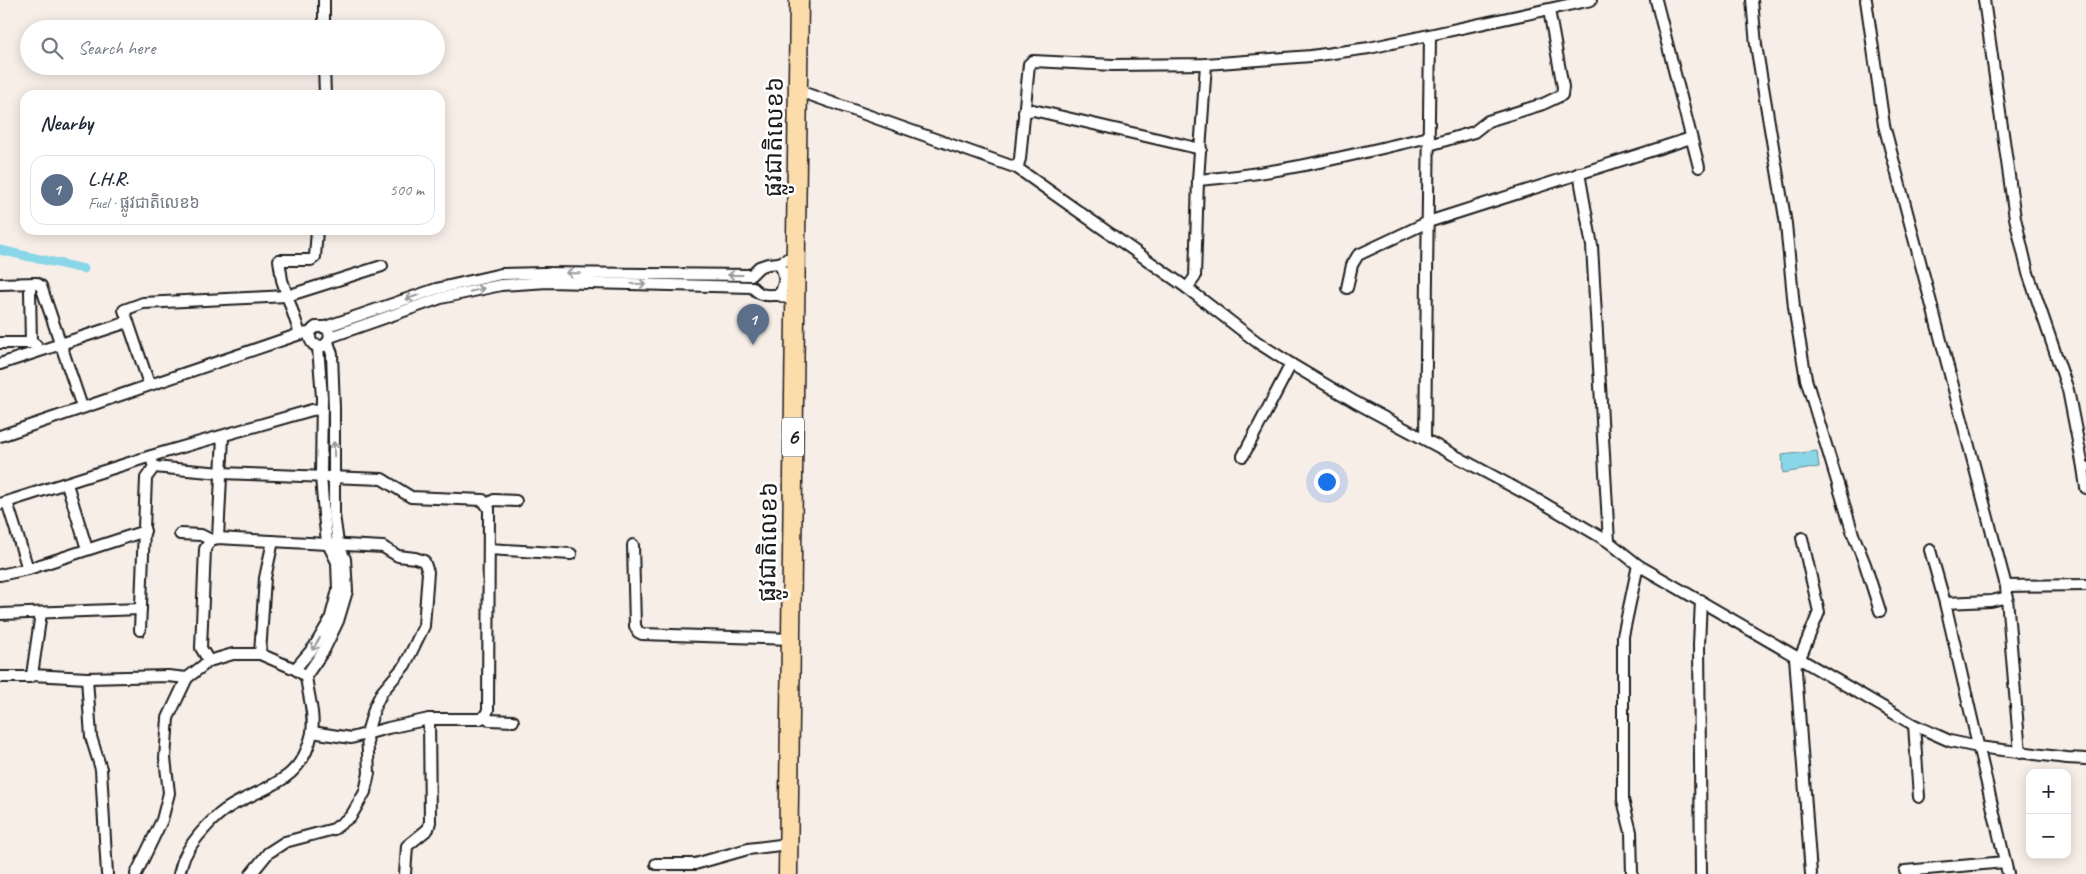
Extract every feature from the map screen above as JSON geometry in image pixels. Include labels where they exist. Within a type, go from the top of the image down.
[{"type":"highway","name":"ផ្លូវជាតិលេខ៦","points":[[788,874],[791,639],[787,298],[796,255],[799,0]]},
{"type":"street","points":[[324,0],[324,20]]},
{"type":"street","points":[[1017,168],[1020,159],[1029,64],[1033,60],[1113,65],[1206,64],[1311,56],[1369,48],[1430,36],[1591,0]]},
{"type":"street","points":[[1656,0],[1699,167]]},
{"type":"street","points":[[1752,0],[1756,45],[1786,224],[1794,307],[1806,379],[1853,534],[1880,611]]},
{"type":"street","points":[[1866,0],[1886,135],[2006,586],[2020,752]]},
{"type":"street","points":[[1984,0],[2015,218],[2028,273],[2068,390],[2084,467],[2086,488]]},
{"type":"street","points":[[1198,180],[1236,177],[1474,132],[1488,121],[1562,96],[1563,87],[1549,10]]},
{"type":"street","points":[[1425,439],[1430,36]]},
{"type":"street","points":[[1187,288],[1195,277],[1198,180],[1202,149],[1206,64]]},
{"type":"street","points":[[324,75],[324,90]]},
{"type":"street","points":[[798,91],[1017,168],[1187,288],[1257,342],[1291,364],[1355,402],[1545,504],[1608,542],[1638,565],[1914,725],[1950,741],[1978,747],[2086,759]]},
{"type":"street","points":[[1024,112],[1033,110],[1202,149]]},
{"type":"street","points":[[1346,288],[1352,265],[1358,256],[1428,222],[1521,194],[1579,173],[1691,138]]},
{"type":"street","points":[[1579,173],[1592,246],[1608,542]]},
{"type":"street","points":[[317,235],[315,257],[311,260],[279,260],[282,280],[305,334],[318,347],[324,346],[329,339],[441,298],[501,280],[752,287],[768,297],[787,298],[784,272],[779,264]]},
{"type":"street","points":[[0,436],[149,384],[305,334],[316,327],[324,327],[436,289],[543,273],[751,275],[759,267],[768,264],[779,264],[796,255]]},
{"type":"street","points":[[149,384],[124,310],[143,303],[288,296],[382,266]]},
{"type":"street","points":[[0,284],[36,283],[41,286],[82,407]]},
{"type":"street","points":[[31,342],[30,290],[32,284],[36,283]]},
{"type":"street","points":[[0,364],[128,322]]},
{"type":"street","points":[[180,874],[185,856],[209,824],[230,807],[287,778],[303,756],[312,732],[311,703],[306,676],[324,650],[338,621],[346,591],[344,559],[338,544],[334,515],[332,354],[329,331],[324,327]]},
{"type":"street","points":[[0,343],[31,342],[45,350]]},
{"type":"street","points":[[295,669],[314,648],[330,620],[338,590],[336,562],[327,542],[321,476],[322,409],[318,347]]},
{"type":"street","points":[[1243,456],[1291,364]]},
{"type":"street","points":[[28,569],[4,503],[151,456],[312,410],[322,409]]},
{"type":"street","points":[[209,661],[201,648],[205,549],[215,539],[223,436]]},
{"type":"street","points":[[151,456],[154,467]]},
{"type":"street","points":[[154,467],[221,473],[382,479],[411,497],[483,500],[487,504],[489,509],[489,549],[488,710],[486,716],[480,719],[428,719],[351,738],[312,732]]},
{"type":"street","points":[[140,630],[146,478],[154,467]]},
{"type":"street","points":[[67,484],[87,549]]},
{"type":"street","points":[[487,504],[494,500],[516,501]]},
{"type":"street","points":[[0,576],[28,569],[145,530]]},
{"type":"street","points":[[180,534],[201,535],[215,539],[327,542],[384,547],[398,556],[424,561],[428,572],[424,626],[405,665],[382,692],[375,706],[367,734],[369,773],[365,792],[351,816],[334,829],[285,842],[268,853],[251,874]]},
{"type":"street","points":[[1802,538],[1819,612],[1797,658],[1812,874]]},
{"type":"street","points":[[260,654],[265,578],[274,541]]},
{"type":"street","points":[[632,545],[635,626],[638,632],[642,634],[791,639]]},
{"type":"street","points":[[489,549],[571,554]]},
{"type":"street","points":[[1930,550],[1945,603],[2008,874]]},
{"type":"street","points":[[1632,874],[1631,832],[1623,800],[1623,636],[1638,565]]},
{"type":"street","points":[[2006,586],[2086,585]]},
{"type":"street","points":[[1945,603],[1991,601],[2008,597]]},
{"type":"street","points":[[1701,600],[1699,655],[1701,874]]},
{"type":"street","points":[[0,614],[141,609]]},
{"type":"street","points":[[32,675],[41,613]]},
{"type":"street","points":[[136,874],[162,820],[169,793],[165,758],[168,718],[187,678],[209,661],[233,654],[260,654],[295,669],[306,676]]},
{"type":"street","points":[[0,677],[30,677],[32,675],[87,678],[168,676],[187,678]]},
{"type":"street","points":[[87,678],[91,737],[101,769],[107,874]]},
{"type":"street","points":[[486,716],[490,720],[513,721]]},
{"type":"street","points":[[405,874],[407,846],[428,829],[430,822],[428,719]]},
{"type":"street","points":[[1914,725],[1919,798]]},
{"type":"street","points":[[656,864],[695,864],[748,849],[788,844]]},
{"type":"street","points":[[1905,871],[2006,862]]},
{"type":"water","points":[[1817,451],[1819,467],[1783,473],[1782,455]]},
{"type":"waterway","points":[[0,250],[84,269]]},
{"type":"place","name":"L.H.R.","points":[[753,345]]}]
